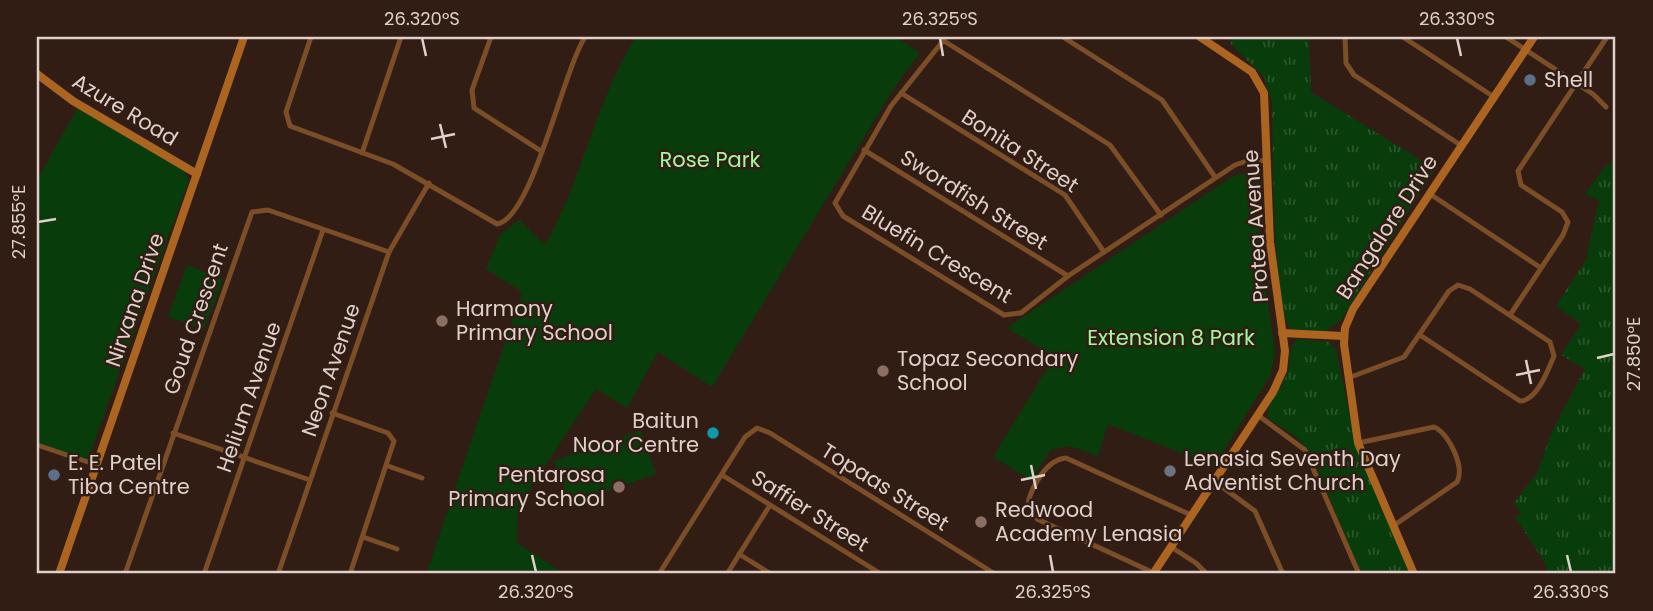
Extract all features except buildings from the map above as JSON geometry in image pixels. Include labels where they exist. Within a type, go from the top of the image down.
[{"type":"street","name":"Nirvana Drive","points":[[59,574],[244,37]]},
{"type":"street","points":[[311,37],[286,112],[287,120],[297,130],[393,164],[485,218],[501,223],[514,215],[525,196],[573,59],[585,37]]},
{"type":"street","points":[[362,153],[401,37]]},
{"type":"street","points":[[491,37],[472,90],[474,108],[541,150]]},
{"type":"street","points":[[1063,37],[1162,100],[1215,177]]},
{"type":"street","name":"Protea Avenue","points":[[1154,573],[1259,416],[1283,370],[1282,333],[1271,250],[1267,112],[1260,83],[1245,66],[1200,37]]},
{"type":"street","points":[[1345,37],[1346,63],[1354,75],[1462,146]]},
{"type":"street","points":[[1403,37],[1494,97]]},
{"type":"street","points":[[1506,37],[1576,83],[1606,107]]},
{"type":"street","name":"Bangalore Drive","points":[[1414,574],[1358,443],[1343,336],[1353,309],[1534,37]]},
{"type":"street","points":[[1510,315],[1567,229],[1568,220],[1562,212],[1521,185],[1517,174],[1607,37]]},
{"type":"street","points":[[945,39],[1110,145],[1161,215]]},
{"type":"street","name":"Bluefin Crescent","points":[[945,39],[901,93],[836,196],[835,203],[840,214],[1004,315],[1017,315],[1068,276],[1215,177],[1246,161],[1268,161]]},
{"type":"street","name":"Azure Road","points":[[37,74],[73,101],[197,174]]},
{"type":"street","name":"Bonita Street","points":[[901,93],[1065,195],[1104,252]]},
{"type":"street","name":"Swordfish Street","points":[[864,150],[1068,276]]},
{"type":"street","name":"Neon Avenue","points":[[278,574],[389,252],[429,183]]},
{"type":"street","points":[[1430,194],[1541,268]]},
{"type":"street","name":"Goud Crescent","points":[[125,574],[252,212],[268,210],[389,252]]},
{"type":"street","name":"Helium Avenue","points":[[204,574],[323,230]]},
{"type":"street","points":[[1348,377],[1401,359],[1449,291],[1458,285],[1470,289],[1510,315],[1550,342],[1554,349],[1551,361],[1533,395],[1523,402],[1420,335]]},
{"type":"street","points":[[1282,333],[1343,336]]},
{"type":"street","points":[[332,413],[391,435],[394,445],[350,574]]},
{"type":"street","points":[[1259,416],[1305,450],[1359,574]]},
{"type":"street","points":[[1358,443],[1434,427],[1441,430],[1451,448],[1460,472],[1457,482],[1393,526]]},
{"type":"street","name":"Topaas Street","points":[[722,475],[748,433],[757,428],[770,433],[995,574]]},
{"type":"street","points":[[173,433],[310,480]]},
{"type":"street","points":[[37,445],[97,465]]},
{"type":"street","points":[[1154,573],[1037,519],[1028,504],[1041,478],[1054,461],[1066,458],[1191,515]]},
{"type":"street","points":[[388,466],[422,478]]},
{"type":"street","points":[[659,574],[722,475]]},
{"type":"street","name":"Saffier Street","points":[[722,475],[881,574]]},
{"type":"street","points":[[1214,481],[1255,511],[1283,574]]},
{"type":"street","points":[[727,574],[770,505]]},
{"type":"street","points":[[363,537],[397,549]]},
{"type":"street","points":[[1171,547],[1196,563],[1207,574]]},
{"type":"street","points":[[739,554],[771,574]]},
{"type":"green space","name":"Rose Park","points":[[636,37],[896,37],[920,53],[894,88],[712,387],[658,352],[627,408],[596,389],[518,507],[517,543],[565,574],[426,574],[522,292],[486,269],[500,235],[519,220],[545,245],[569,194],[610,87]]},
{"type":"green space","points":[[1232,37],[1309,37],[1311,92],[1435,169],[1341,320],[1326,331],[1291,329],[1285,316],[1277,259],[1272,101],[1264,77],[1230,43]]},
{"type":"green space","points":[[78,107],[183,170],[189,180],[88,459],[37,443],[37,180]]},
{"type":"green space","points":[[1616,158],[1616,574],[1548,574],[1545,563],[1515,517],[1521,513],[1514,503],[1537,473],[1552,431],[1585,369],[1561,355],[1581,324],[1556,306],[1586,260],[1599,200],[1585,194],[1603,169]]},
{"type":"green space","name":"Extension 8 Park","points":[[1258,171],[1260,249],[1275,352],[1270,376],[1214,466],[1108,424],[1098,456],[1070,446],[1051,450],[1031,480],[993,457],[1054,357],[1007,328],[1233,176]]},
{"type":"green space","points":[[187,265],[223,280],[204,329],[168,317]]},
{"type":"green space","points":[[1299,339],[1329,342],[1336,350],[1357,449],[1410,574],[1362,574],[1310,452],[1296,437],[1268,418],[1271,402],[1288,371],[1292,347]]},
{"type":"green space","points":[[641,430],[656,474],[570,504],[554,461]]},
{"type":"place","name":"Shell","points":[[1530,80]]},
{"type":"place","name":"Harmony Primary School","points":[[442,321]]},
{"type":"place","name":"Topaz Secondary School","points":[[883,371]]},
{"type":"place","name":"Baitun Noor Centre","points":[[713,433]]},
{"type":"place","name":"Lenasia Seventh Day Adventist Church","points":[[1170,471]]},
{"type":"place","name":"E. E. Patel Tiba Centre","points":[[54,475]]},
{"type":"place","name":"Pentarosa Primary School","points":[[619,487]]},
{"type":"place","name":"Redwood Academy Lenasia","points":[[981,522]]}]
